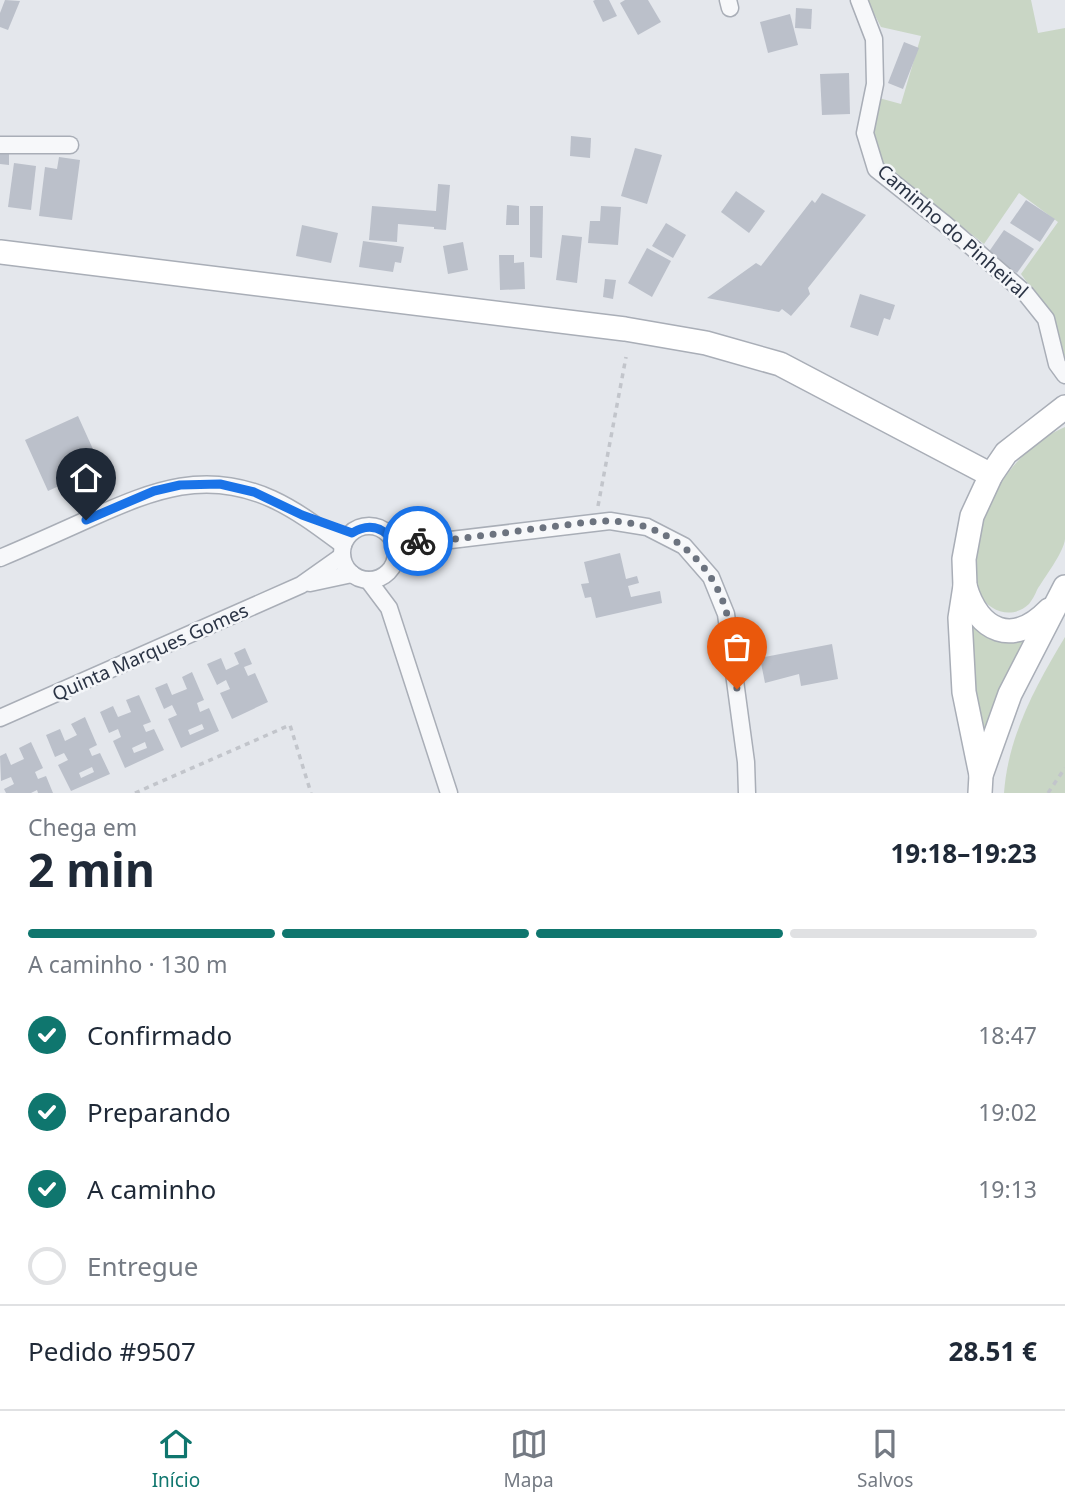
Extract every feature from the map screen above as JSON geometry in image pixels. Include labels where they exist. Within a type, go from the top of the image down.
[{"type":"main road","points":[[0,252],[529,316],[706,343],[780,364],[990,475]]},
{"type":"main road","points":[[980,784],[964,692],[960,618],[965,586],[964,559],[972,516],[990,475],[1006,453],[1060,412]]},
{"type":"main road","points":[[965,586],[971,605],[984,621],[995,628],[1013,631],[1027,628],[1040,620],[1060,595]]},
{"type":"main road","points":[[980,784],[1010,694],[1060,595]]},
{"type":"street","name":"Caminho do Pinheiral","points":[[859,0],[874,39],[875,84],[864,134],[876,169],[1027,294],[1046,319],[1057,363],[1065,375]]},
{"type":"street","points":[[0,145],[70,145]]},
{"type":"street","points":[[0,558],[141,496],[180,485],[220,484],[275,500],[346,545]]},
{"type":"street","points":[[393,541],[434,542],[595,522],[635,524],[672,538],[698,561],[718,590],[726,614],[746,762],[747,793]]},
{"type":"street","points":[[389,608],[393,541],[388,534],[366,526],[346,545],[347,569],[352,574],[368,580],[389,608],[449,793]]},
{"type":"street","points":[[368,580],[385,576],[393,564],[434,542]]},
{"type":"street","name":"Quinta Marques Gomes","points":[[301,585],[346,545]]},
{"type":"street","name":"Quinta Marques Gomes","points":[[0,718],[301,585],[352,574]]},
{"type":"path","points":[[595,522],[626,357]]},
{"type":"path","points":[[135,793],[290,725],[311,793]]},
{"type":"path","points":[[1048,793],[1065,768]]},
{"type":"green space","points":[[867,0],[1031,0],[1038,33],[1065,28],[1065,358],[1054,320],[1021,274],[1058,222],[1019,193],[984,244],[882,164],[872,138],[879,98],[901,104],[921,36],[881,27]]},
{"type":"green space","points":[[1065,427],[1064,544],[1029,604],[1023,609],[1002,612],[989,606],[979,591],[978,547],[982,525],[1000,485],[1013,467],[1046,437]]},
{"type":"green space","points":[[966,618],[1031,637],[982,741]]},
{"type":"green space","points":[[1065,637],[1065,793],[1004,793],[1017,731],[1034,692]]},
{"type":"building","points":[[5,0],[20,1],[8,30],[0,27],[0,13]]},
{"type":"building","points":[[609,0],[617,16],[603,22],[593,1]]},
{"type":"building","points":[[625,0],[648,0],[661,22],[638,35],[620,3]]},
{"type":"building","points":[[796,8],[812,9],[811,29],[795,28]]},
{"type":"building","points":[[790,14],[798,45],[768,53],[760,22]]},
{"type":"building","points":[[904,42],[919,48],[903,89],[888,83]]},
{"type":"building","points":[[849,73],[850,114],[822,115],[820,74]]},
{"type":"building","points":[[571,136],[591,138],[590,158],[570,156]]},
{"type":"building","points":[[635,148],[662,155],[647,204],[621,196]]},
{"type":"building","points":[[0,150],[9,151],[9,165],[0,164]]},
{"type":"building","points":[[59,157],[80,160],[72,220],[39,216],[45,167],[57,169]]},
{"type":"building","points":[[14,163],[36,166],[31,210],[8,207]]},
{"type":"building","points":[[438,184],[450,185],[446,230],[398,224],[397,242],[369,240],[372,206],[436,211]]},
{"type":"building","points":[[736,191],[765,211],[749,233],[721,212]]},
{"type":"building","points":[[822,193],[866,215],[808,288],[810,294],[791,316],[782,309],[779,312],[707,298],[756,263],[761,266],[812,200],[815,203]]},
{"type":"building","points":[[1026,200],[1055,219],[1040,242],[1010,223]]},
{"type":"building","points":[[507,205],[519,206],[519,225],[506,225]]},
{"type":"building","points":[[530,206],[543,206],[542,258],[530,257]]},
{"type":"building","points":[[601,206],[621,207],[618,245],[588,243],[590,221],[600,221]]},
{"type":"building","points":[[666,223],[686,235],[673,258],[652,246]]},
{"type":"building","points":[[302,225],[338,233],[331,263],[296,256]]},
{"type":"building","points":[[1004,230],[1034,249],[1017,273],[988,253]]},
{"type":"building","points":[[562,235],[582,237],[577,283],[556,280]]},
{"type":"building","points":[[363,241],[404,247],[401,263],[395,262],[393,272],[359,267]]},
{"type":"building","points":[[463,242],[468,270],[448,274],[443,246]]},
{"type":"building","points":[[647,248],[671,261],[652,297],[628,283]]},
{"type":"building","points":[[499,255],[514,255],[514,263],[524,262],[525,289],[500,290]]},
{"type":"building","points":[[605,279],[616,280],[613,299],[603,297]]},
{"type":"building","points":[[860,294],[895,305],[890,320],[884,318],[878,336],[850,327]]},
{"type":"building","points":[[78,416],[101,467],[78,477],[72,462],[63,465],[70,481],[48,491],[25,440]]},
{"type":"building","points":[[620,553],[626,579],[637,576],[639,583],[628,586],[631,597],[660,591],[662,603],[596,618],[591,597],[585,598],[581,584],[589,583],[584,562]]},
{"type":"building","points":[[832,644],[838,679],[801,686],[799,674],[765,683],[760,658]]},
{"type":"building","points":[[245,648],[252,664],[244,667],[248,676],[255,673],[268,702],[232,719],[220,693],[230,689],[226,680],[217,685],[207,664],[221,658],[226,670],[239,664],[234,653]]},
{"type":"building","points":[[192,672],[204,700],[197,703],[200,712],[209,708],[219,731],[181,748],[168,719],[177,715],[172,705],[164,709],[155,688],[167,683],[172,695],[187,689],[182,677]],"holes":[[[202,724],[204,729],[190,735],[188,730]]]},
{"type":"building","points":[[139,695],[151,722],[143,725],[146,732],[154,729],[164,750],[125,768],[113,741],[121,737],[118,729],[109,733],[100,712],[113,706],[118,717],[131,712],[126,700]],"holes":[[[145,742],[147,748],[134,753],[132,748]]]},
{"type":"building","points":[[85,717],[97,745],[89,749],[92,756],[100,753],[110,774],[71,791],[58,765],[68,760],[64,753],[55,757],[46,735],[60,729],[65,741],[77,735],[71,724]],"holes":[[[92,767],[94,772],[81,778],[79,773]]]},
{"type":"building","points":[[31,742],[43,768],[35,772],[38,779],[46,776],[53,793],[38,793],[37,790],[31,793],[6,793],[4,789],[14,784],[11,777],[1,781],[0,756],[6,753],[11,765],[24,759],[19,748]]},
{"type":"way so far","points":[[418,541],[434,542],[610,521],[635,524],[660,532],[684,546],[694,556],[718,590],[731,640],[737,689]]},
{"type":"route","points":[[86,520],[154,491],[180,485],[220,484],[254,492],[302,515],[352,533],[366,526],[382,530],[393,541],[418,541]]}]
